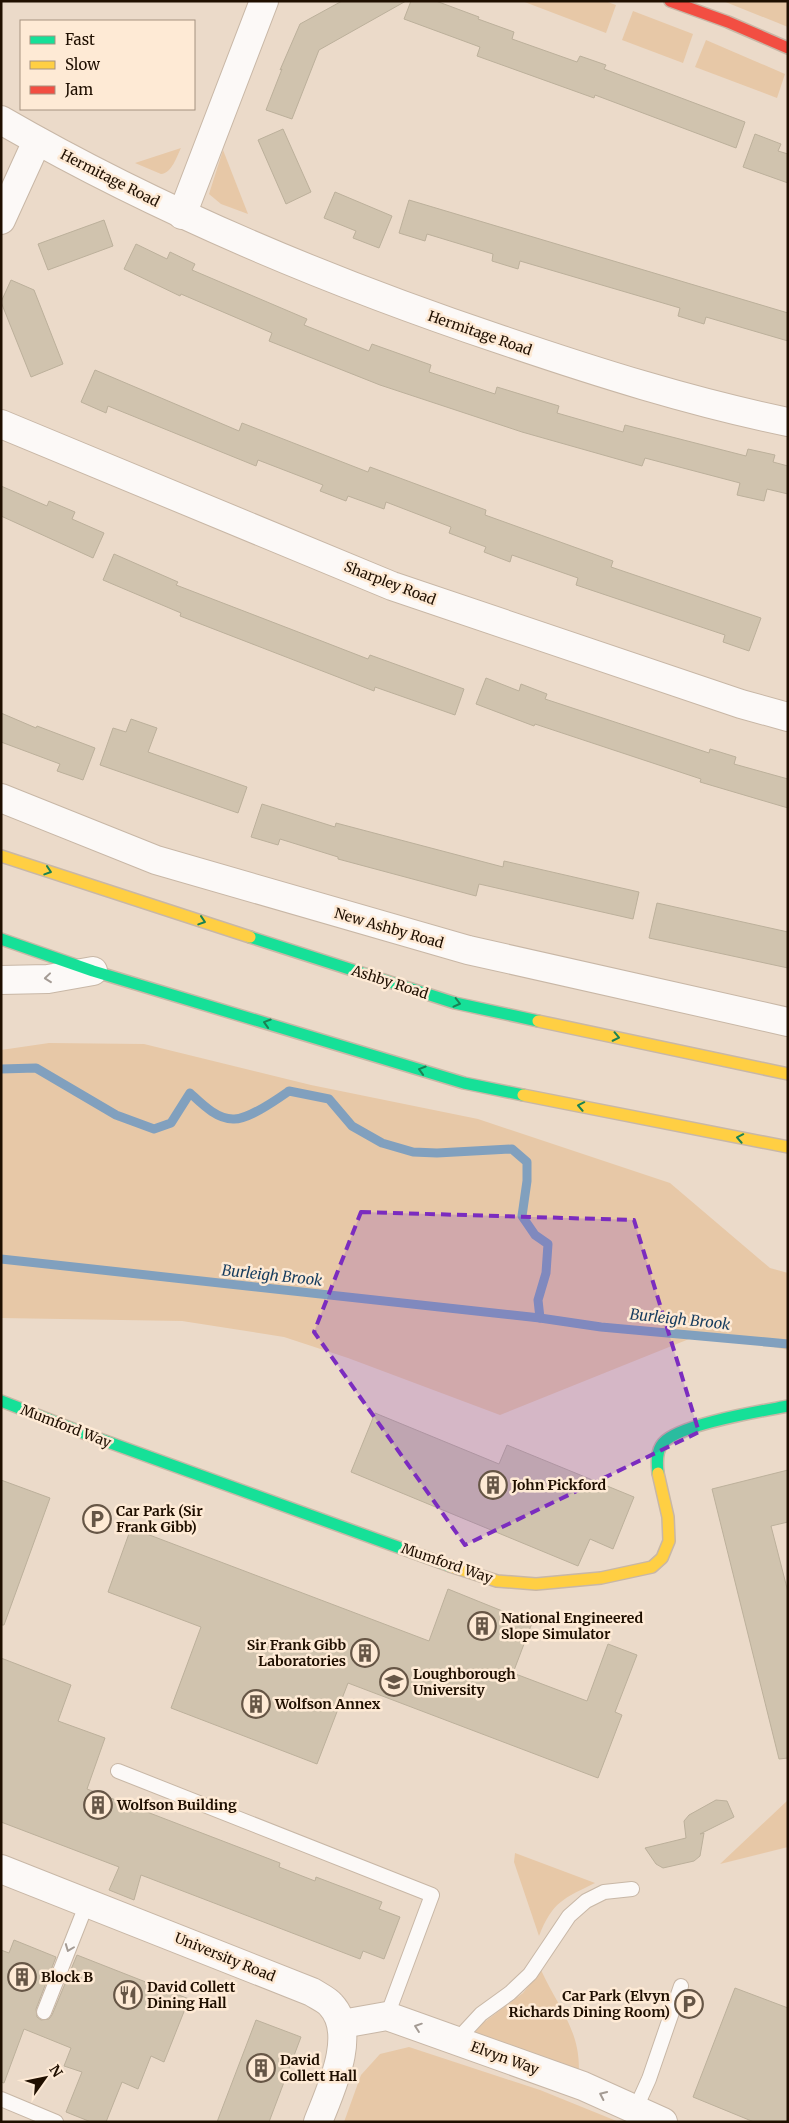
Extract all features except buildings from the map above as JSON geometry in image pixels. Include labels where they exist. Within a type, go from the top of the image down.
[{"type":"main road","points":[[670,1],[728,22],[788,48]]},
{"type":"main road","name":"Ashby Road","points":[[1,856],[455,1003],[788,1074]]},
{"type":"main road","points":[[1,939],[93,971],[464,1083],[788,1147]]},
{"type":"main road","name":"Mumford Way","points":[[1,1402],[450,1566],[502,1582],[557,1582],[606,1579],[654,1566],[665,1554],[670,1540],[669,1522],[657,1464],[663,1444],[676,1434],[694,1427],[788,1406]]},
{"type":"street","points":[[182,214],[264,1]]},
{"type":"street","name":"Hermitage Road","points":[[1,120],[37,141],[182,214],[295,264],[428,315],[596,372],[788,422]]},
{"type":"street","points":[[1,220],[37,141]]},
{"type":"street","name":"Sharpley Road","points":[[1,424],[392,586],[740,704],[788,717]]},
{"type":"street","name":"New Ashby Road","points":[[1,798],[156,860],[468,950],[788,1022]]},
{"type":"street","points":[[1,980],[48,979],[93,971]]},
{"type":"street","name":"University Road","points":[[3,1876],[87,1903],[312,1992],[332,2005],[342,2024]]},
{"type":"street","name":"Elvyn Way","points":[[342,2024],[388,2016],[583,2086],[648,2117]]},
{"type":"street","points":[[318,2122],[341,2062],[342,2024]]},
{"type":"lane","points":[[118,1771],[432,1895],[388,2016]]},
{"type":"lane","points":[[457,2040],[480,2014],[510,1993],[530,1974],[569,1916],[586,1901],[604,1892],[632,1890]]},
{"type":"lane","points":[[44,2012],[87,1903]]},
{"type":"lane","points":[[648,2117],[649,2079],[682,1986]]},
{"type":"lane","points":[[1,2099],[56,2122]]},
{"type":"highlighted area","points":[[361,1212],[634,1220],[699,1432],[465,1545],[314,1332]]},
{"type":"shaded area","points":[[522,1],[605,1],[616,5],[606,33]]},
{"type":"shaded area","points":[[723,1],[788,1],[788,27]]},
{"type":"shaded area","points":[[633,11],[693,34],[683,63],[622,40]]},
{"type":"shaded area","points":[[706,40],[785,74],[777,98],[695,67]]},
{"type":"shaded area","points":[[181,148],[174,164],[165,173],[161,174],[135,163]]},
{"type":"shaded area","points":[[223,150],[248,214],[221,204],[209,194]]},
{"type":"shaded area","points":[[49,1043],[144,1044],[311,1085],[478,1119],[670,1183],[770,1268],[788,1273],[788,1350],[704,1333],[500,1415],[348,1358],[284,1337],[182,1321],[1,1318],[1,1050]]},
{"type":"shaded area","points":[[788,1800],[788,1847],[720,1864]]},
{"type":"shaded area","points":[[515,1853],[595,1883],[560,1902],[549,1915],[539,1936],[514,1862]]},
{"type":"shaded area","points":[[541,1970],[573,2035],[579,2064],[578,2080],[469,2039],[483,2023],[523,1993]]},
{"type":"shaded area","points":[[409,2047],[540,2090],[619,2122],[344,2122],[361,2075],[380,2054]]},
{"type":"waterway","name":"Burleigh Brook","points":[[1,1069],[36,1068],[116,1115],[154,1129],[171,1123],[190,1093],[215,1113],[233,1119],[254,1113],[289,1091],[329,1099],[352,1126],[382,1143],[413,1152],[437,1153],[512,1149],[527,1162],[527,1181],[522,1216],[535,1235],[548,1244],[546,1273],[538,1300],[540,1318]]},
{"type":"waterway","name":"Burleigh Brook","points":[[1,1259],[540,1318],[601,1327],[788,1344]]},
{"type":"traffic: fast","points":[[250,937],[455,1003],[538,1021]]},
{"type":"traffic: fast","points":[[1,939],[93,971],[464,1083],[523,1095]]},
{"type":"traffic: fast","points":[[1,1401],[86,1434],[450,1566]]},
{"type":"traffic: fast","points":[[658,1473],[659,1450],[663,1443],[672,1436],[722,1419],[788,1406]]},
{"type":"traffic: slow","points":[[1,856],[250,937]]},
{"type":"traffic: slow","points":[[538,1021],[788,1074]]},
{"type":"traffic: slow","points":[[523,1095],[788,1147]]},
{"type":"traffic: slow","points":[[450,1566],[497,1581],[536,1584],[601,1578],[652,1567],[662,1558],[669,1541],[668,1517],[658,1473]]},
{"type":"traffic: jam","points":[[670,1],[728,22],[788,48]]},
{"type":"place","name":"John Pickford","points":[[493,1485]]},
{"type":"place","name":"Car Park (Sir Frank Gibb)","points":[[97,1519]]},
{"type":"place","name":"National Engineered Slope Simulator","points":[[482,1626]]},
{"type":"place","name":"Sir Frank Gibb Laboratories","points":[[365,1653]]},
{"type":"place","name":"Loughborough University","points":[[394,1682]]},
{"type":"place","name":"Wolfson Annex","points":[[256,1704]]},
{"type":"place","name":"Wolfson Building","points":[[98,1805]]},
{"type":"place","name":"Block B","points":[[22,1977]]},
{"type":"place","name":"David Collett Dining Hall","points":[[128,1995]]},
{"type":"place","name":"Car Park (Elvyn Richards Dining Room)","points":[[689,2004]]},
{"type":"place","name":"David Collett Hall","points":[[261,2068]]}]
